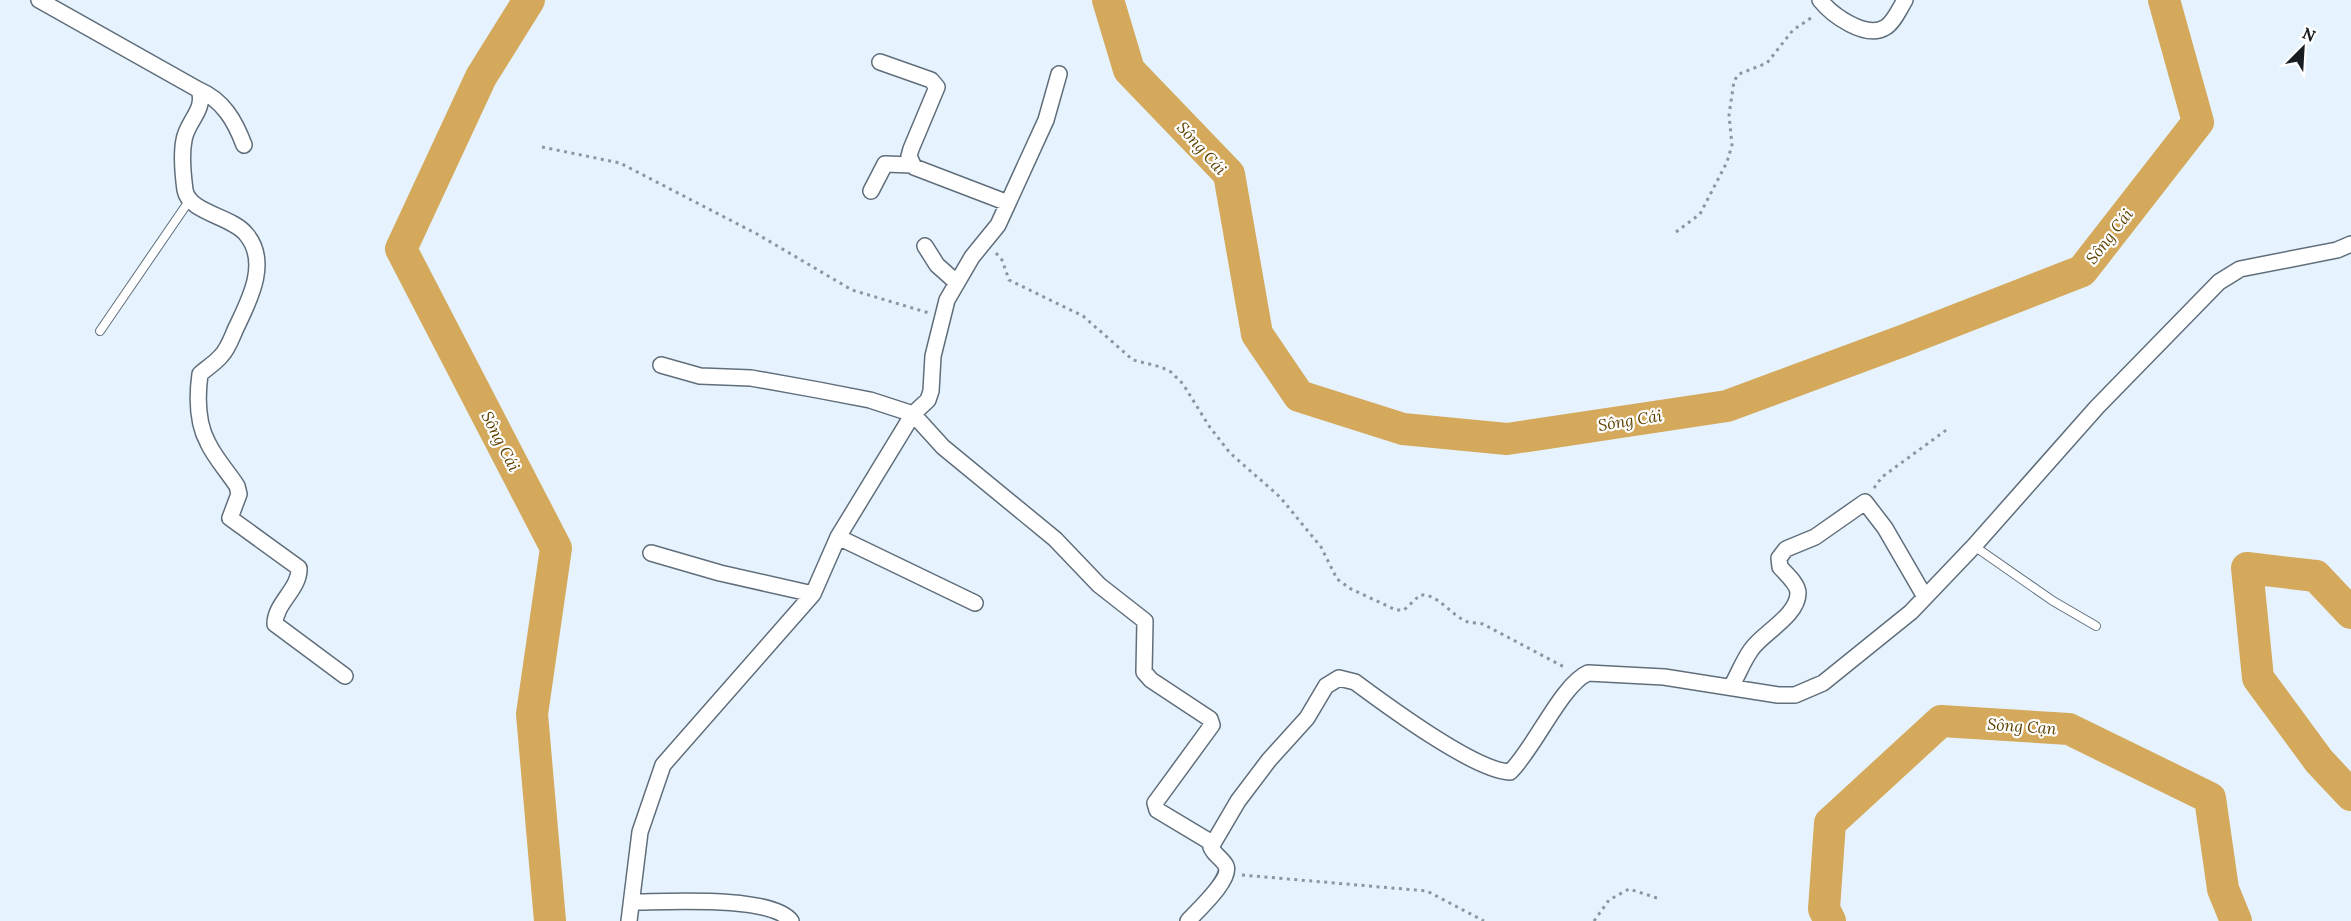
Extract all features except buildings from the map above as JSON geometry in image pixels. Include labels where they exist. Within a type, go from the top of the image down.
[{"type":"street","points":[[39,0],[216,98],[237,127],[244,145]]},
{"type":"street","points":[[1823,4],[1852,27],[1880,30],[1889,25],[1905,0]]},
{"type":"street","points":[[880,62],[932,80],[936,87],[911,149],[909,156],[912,165],[916,169],[1008,203]]},
{"type":"street","points":[[629,921],[640,832],[663,765],[813,594],[838,537],[913,414],[928,400],[932,391],[933,357],[941,317],[956,282],[972,257],[986,243],[1008,203],[1046,120],[1059,74]]},
{"type":"street","points":[[199,90],[201,105],[184,137],[185,192],[189,201],[237,225],[246,234],[255,255],[253,292],[223,355],[200,374],[198,387],[203,430],[207,443],[239,491],[230,518],[297,564],[300,572],[276,614],[275,624],[345,676]]},
{"type":"street","points":[[871,191],[882,166],[912,165]]},
{"type":"street","points":[[1188,921],[1222,884],[1227,868],[1213,851],[1212,843],[1269,760],[1307,718],[1326,686],[1333,681],[1339,678],[1355,682],[1471,759],[1498,771],[1510,772],[1521,762],[1582,675],[1593,672],[1664,677],[1795,695],[1823,683],[1911,612],[1974,546],[2097,407],[2219,282],[2240,269],[2337,250],[2351,244]]},
{"type":"street","points":[[926,246],[937,265],[956,282]]},
{"type":"street","points":[[661,365],[700,376],[751,378],[819,390],[870,400],[913,414],[943,447],[1055,539],[1099,585],[1145,621],[1144,672],[1151,680],[1210,719],[1212,725],[1155,802],[1157,810],[1212,843]]},
{"type":"street","points":[[1731,687],[1751,648],[1778,626],[1796,603],[1798,593],[1796,586],[1780,567],[1779,558],[1786,549],[1815,537],[1865,502],[1885,528],[1925,597]]},
{"type":"street","points":[[838,537],[975,603]]},
{"type":"street","points":[[651,553],[720,573],[813,594]]},
{"type":"street","points":[[632,902],[745,903],[769,907],[787,916],[791,921]]},
{"type":"lane","points":[[100,331],[189,201]]},
{"type":"lane","points":[[1974,546],[2053,601],[2096,626]]},
{"type":"path","points":[[1676,232],[1700,214],[1727,162],[1732,145],[1729,115],[1734,81],[1739,74],[1767,63],[1793,30],[1823,4]]},
{"type":"path","points":[[542,147],[620,163],[757,234],[852,290],[941,317]]},
{"type":"path","points":[[986,243],[1002,260],[1009,280],[1083,316],[1133,360],[1171,372],[1183,384],[1209,426],[1230,453],[1280,497],[1320,547],[1337,579],[1351,589],[1396,610],[1404,609],[1420,595],[1429,595],[1462,618],[1483,624],[1582,675]]},
{"type":"path","points":[[1865,502],[1882,477],[1949,428]]},
{"type":"path","points":[[1227,868],[1236,875],[1427,891],[1484,921]]},
{"type":"path","points":[[1594,921],[1609,900],[1629,889],[1657,897]]},
{"type":"waterway","name":"Sông Cái","points":[[529,0],[481,77],[401,249],[556,548],[532,714],[550,921]]},
{"type":"waterway","name":"Sông Cái","points":[[1108,0],[1129,70],[1229,174],[1257,334],[1299,396],[1403,429],[1507,439],[1727,406],[2082,271],[2198,122],[2164,0]]},
{"type":"waterway","name":"Sông Cạn","points":[[2351,613],[2316,576],[2247,568],[2258,678],[2319,761],[2351,795]]},
{"type":"waterway","name":"Sông Cạn","points":[[1830,921],[1824,909],[1830,823],[1941,721],[2069,729],[2210,798],[2223,889],[2236,921]]}]
